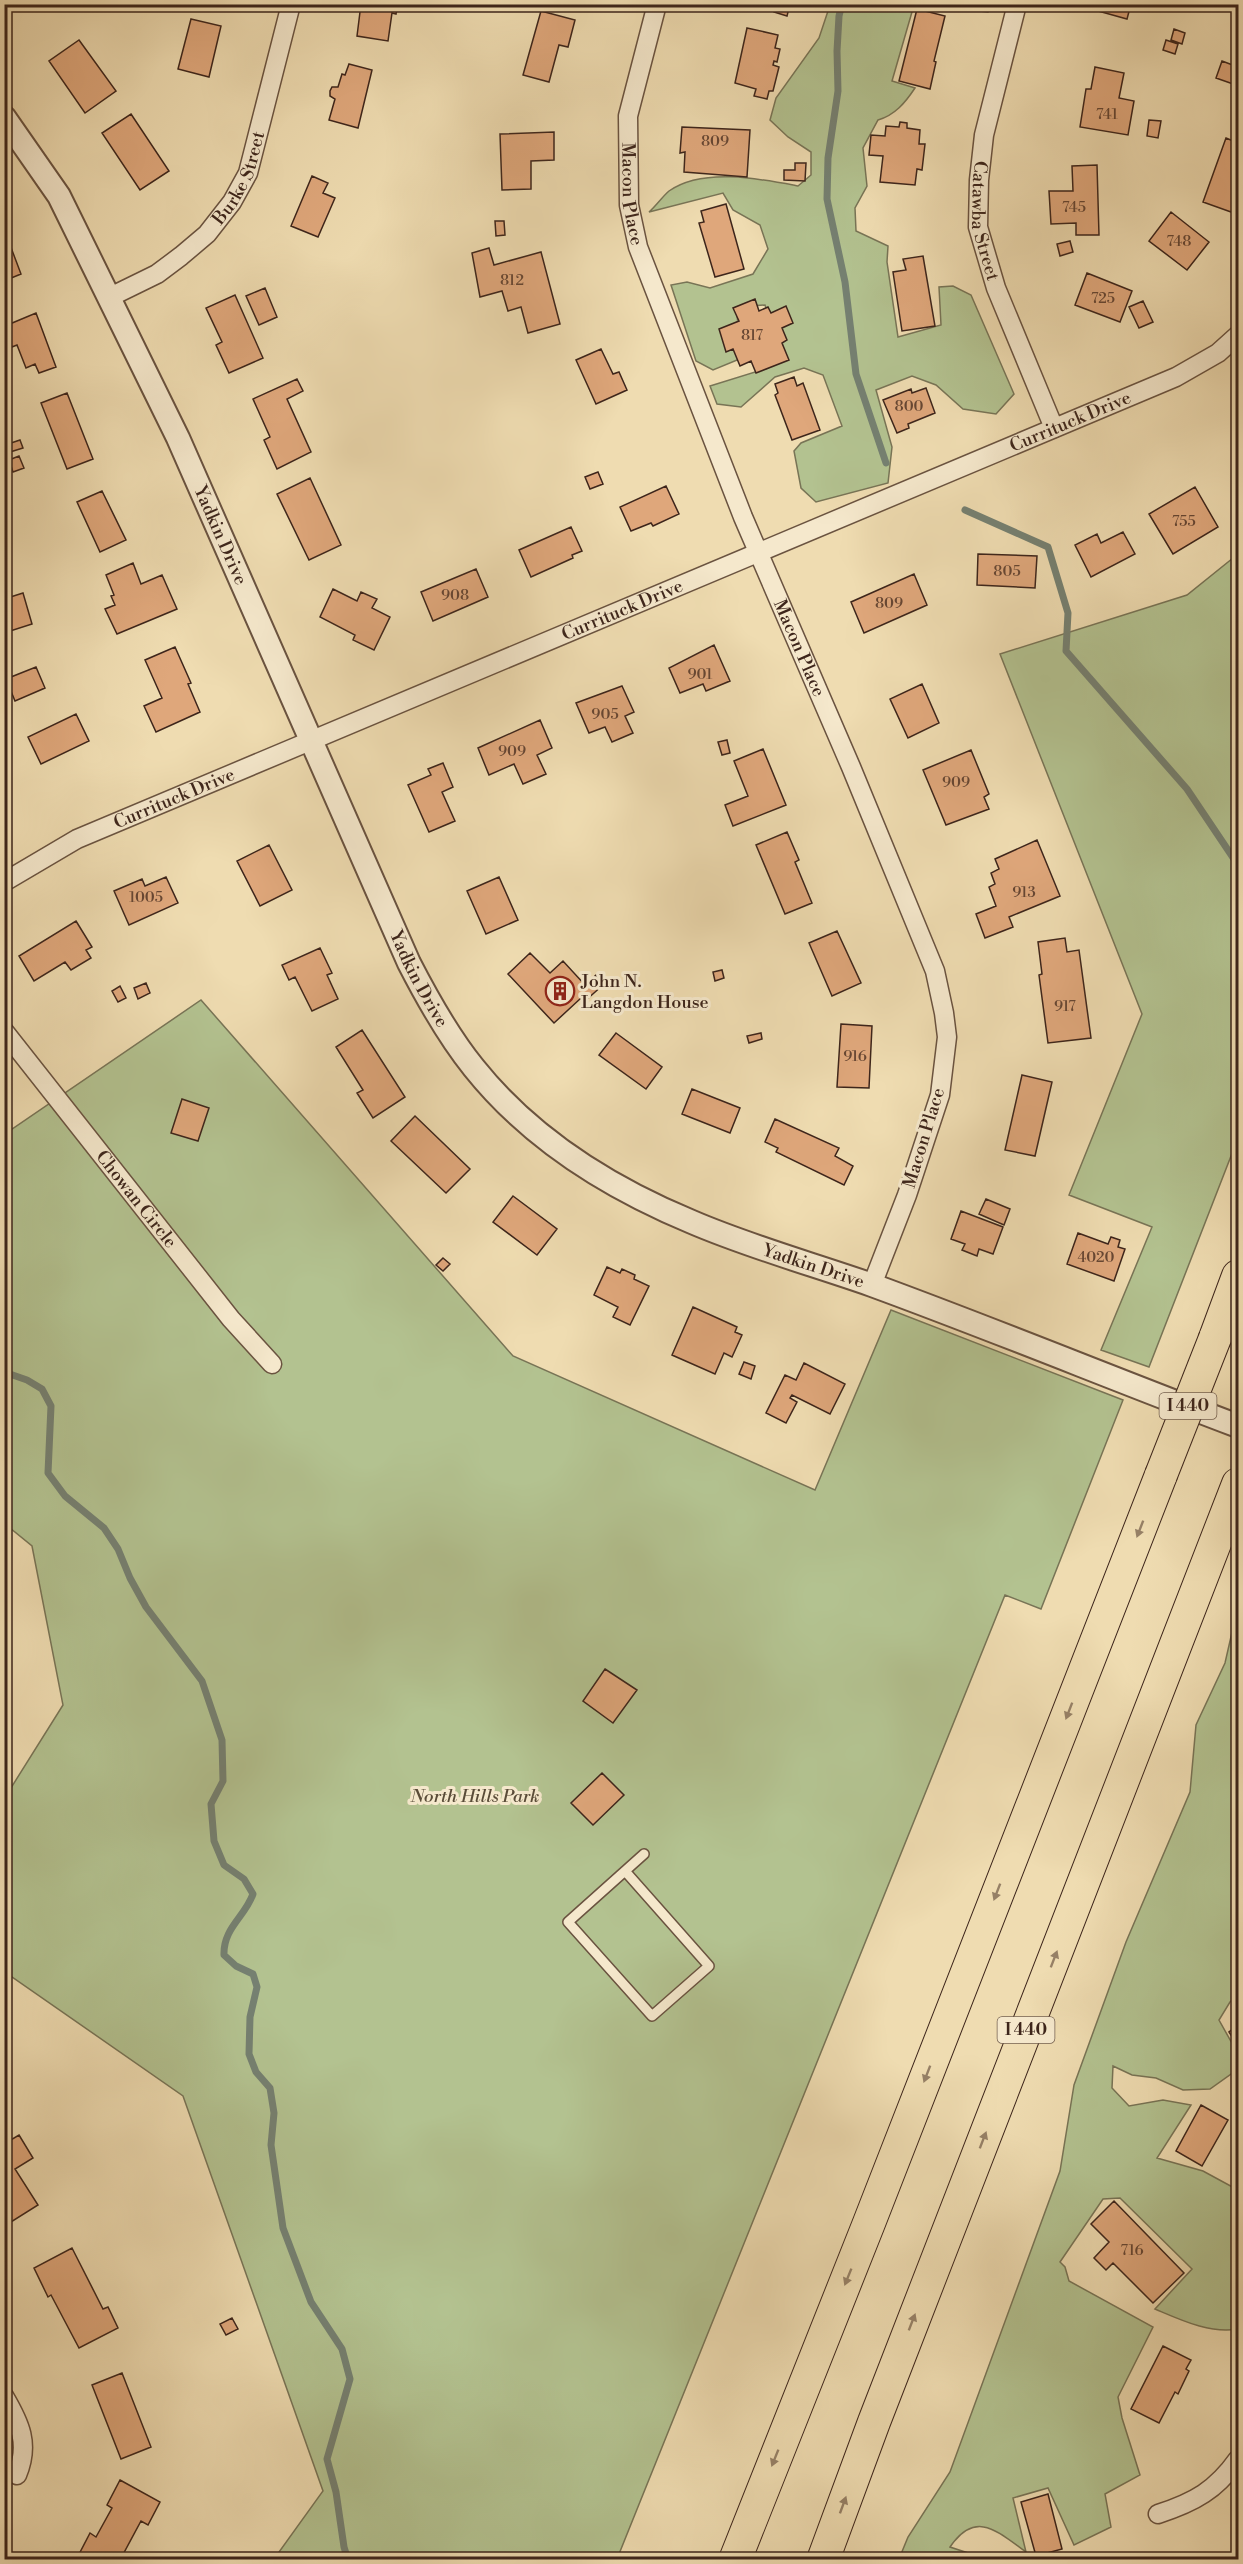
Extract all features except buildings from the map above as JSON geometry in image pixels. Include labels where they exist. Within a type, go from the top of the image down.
[{"type":"highway","name":"I 440","points":[[735,2559],[861,2245],[1239,1276]]},
{"type":"highway","name":"I 440","points":[[824,2559],[874,2422],[1235,1493]]},
{"type":"street","name":"Burke Street","points":[[110,297],[157,274],[181,256],[207,234],[232,202],[248,173],[291,4]]},
{"type":"street","name":"Macon Place","points":[[657,4],[628,116],[629,205],[638,247],[759,553],[935,971],[944,1013],[946,1037],[940,1095],[907,1196],[872,1286]]},
{"type":"street","name":"Catawba Street","points":[[1017,4],[984,135],[978,180],[978,227],[996,288],[1054,428]]},
{"type":"street","name":"Yadkin Drive","points":[[4,117],[59,196],[178,438],[310,741],[426,997],[474,1068],[501,1098],[523,1120],[574,1159],[645,1200],[698,1225],[872,1286],[1239,1426]]},
{"type":"street","name":"Currituck Drive","points":[[4,882],[78,839],[1176,377],[1218,353],[1239,335]]},
{"type":"street","name":"Chowan Circle","points":[[4,1031],[231,1320],[272,1364]]},
{"type":"street","points":[[4,2396],[20,2423],[23,2444],[22,2464],[17,2475]]},
{"type":"street","points":[[1158,2514],[1203,2496],[1224,2478],[1239,2459]]},
{"type":"lane","points":[[625,1871],[709,1966],[652,2016],[568,1922],[625,1871],[644,1854]]},
{"type":"green space","points":[[830,5],[914,5],[892,81],[915,88],[899,108],[878,120],[863,148],[867,186],[855,208],[856,231],[888,246],[887,262],[898,337],[941,325],[939,287],[953,286],[971,295],[1014,394],[996,414],[963,409],[936,385],[912,376],[876,390],[892,447],[888,483],[816,502],[801,488],[794,451],[801,443],[842,426],[823,375],[804,368],[775,377],[741,407],[717,404],[710,386],[768,368],[781,352],[765,305],[736,307],[742,358],[713,370],[696,361],[671,285],[687,282],[710,288],[753,274],[768,249],[760,225],[733,210],[723,193],[649,212],[669,191],[698,179],[750,178],[798,186],[811,175],[811,152],[788,137],[770,120],[776,98],[819,38]]},
{"type":"green space","points":[[923,5],[989,5],[988,12]]},
{"type":"green space","points":[[1238,554],[1238,1138],[1149,1367],[1101,1350],[1152,1227],[1069,1195],[1142,1014],[1000,654],[1187,595]]},
{"type":"green space","name":"North Hills Park","points":[[201,1000],[513,1356],[815,1490],[891,1310],[1123,1400],[1041,1609],[1005,1595],[617,2559],[274,2559],[323,2491],[183,2096],[5,1972],[4,1799],[63,1705],[32,1546],[5,1524],[5,1134]]},
{"type":"green space","points":[[1238,1606],[1238,1995],[1230,2002],[1219,2020],[1238,2054],[1238,2069],[1210,2089],[1183,2090],[1156,2078],[1132,2075],[1113,2066],[1112,2088],[1129,2106],[1163,2100],[1191,2105],[1157,2158],[1203,2171],[1238,2190],[1238,2329],[1206,2328],[1155,2309],[1192,2269],[1120,2198],[1103,2199],[1060,2262],[1065,2267],[1069,2281],[1153,2327],[1118,2397],[1122,2418],[1140,2475],[1105,2494],[1111,2527],[1074,2545],[1048,2488],[1013,2498],[1026,2552],[997,2532],[978,2527],[969,2529],[960,2535],[950,2547],[968,2553],[972,2559],[899,2559],[908,2537],[950,2472],[1060,2171],[1074,2085],[1126,1942],[1190,1792],[1196,1725],[1225,1663]]},
{"type":"waterway","points":[[842,4],[837,51],[838,91],[828,158],[827,199],[845,282],[856,374],[886,463]]},
{"type":"waterway","points":[[965,510],[1048,547],[1068,613],[1066,651],[1187,789],[1238,865]]},
{"type":"waterway","points":[[4,1372],[27,1380],[42,1389],[51,1406],[48,1473],[65,1496],[104,1528],[118,1549],[130,1578],[146,1607],[202,1681],[222,1740],[223,1781],[211,1804],[214,1841],[224,1865],[244,1879],[253,1894],[227,1937],[224,1955],[236,1966],[253,1974],[257,1987],[250,2017],[249,2054],[256,2072],[270,2088],[274,2113],[271,2145],[283,2228],[311,2302],[342,2349],[350,2379],[327,2459],[336,2492],[348,2560]]},
{"type":"place","name":"John N. Langdon House","points":[[560,991]]}]
